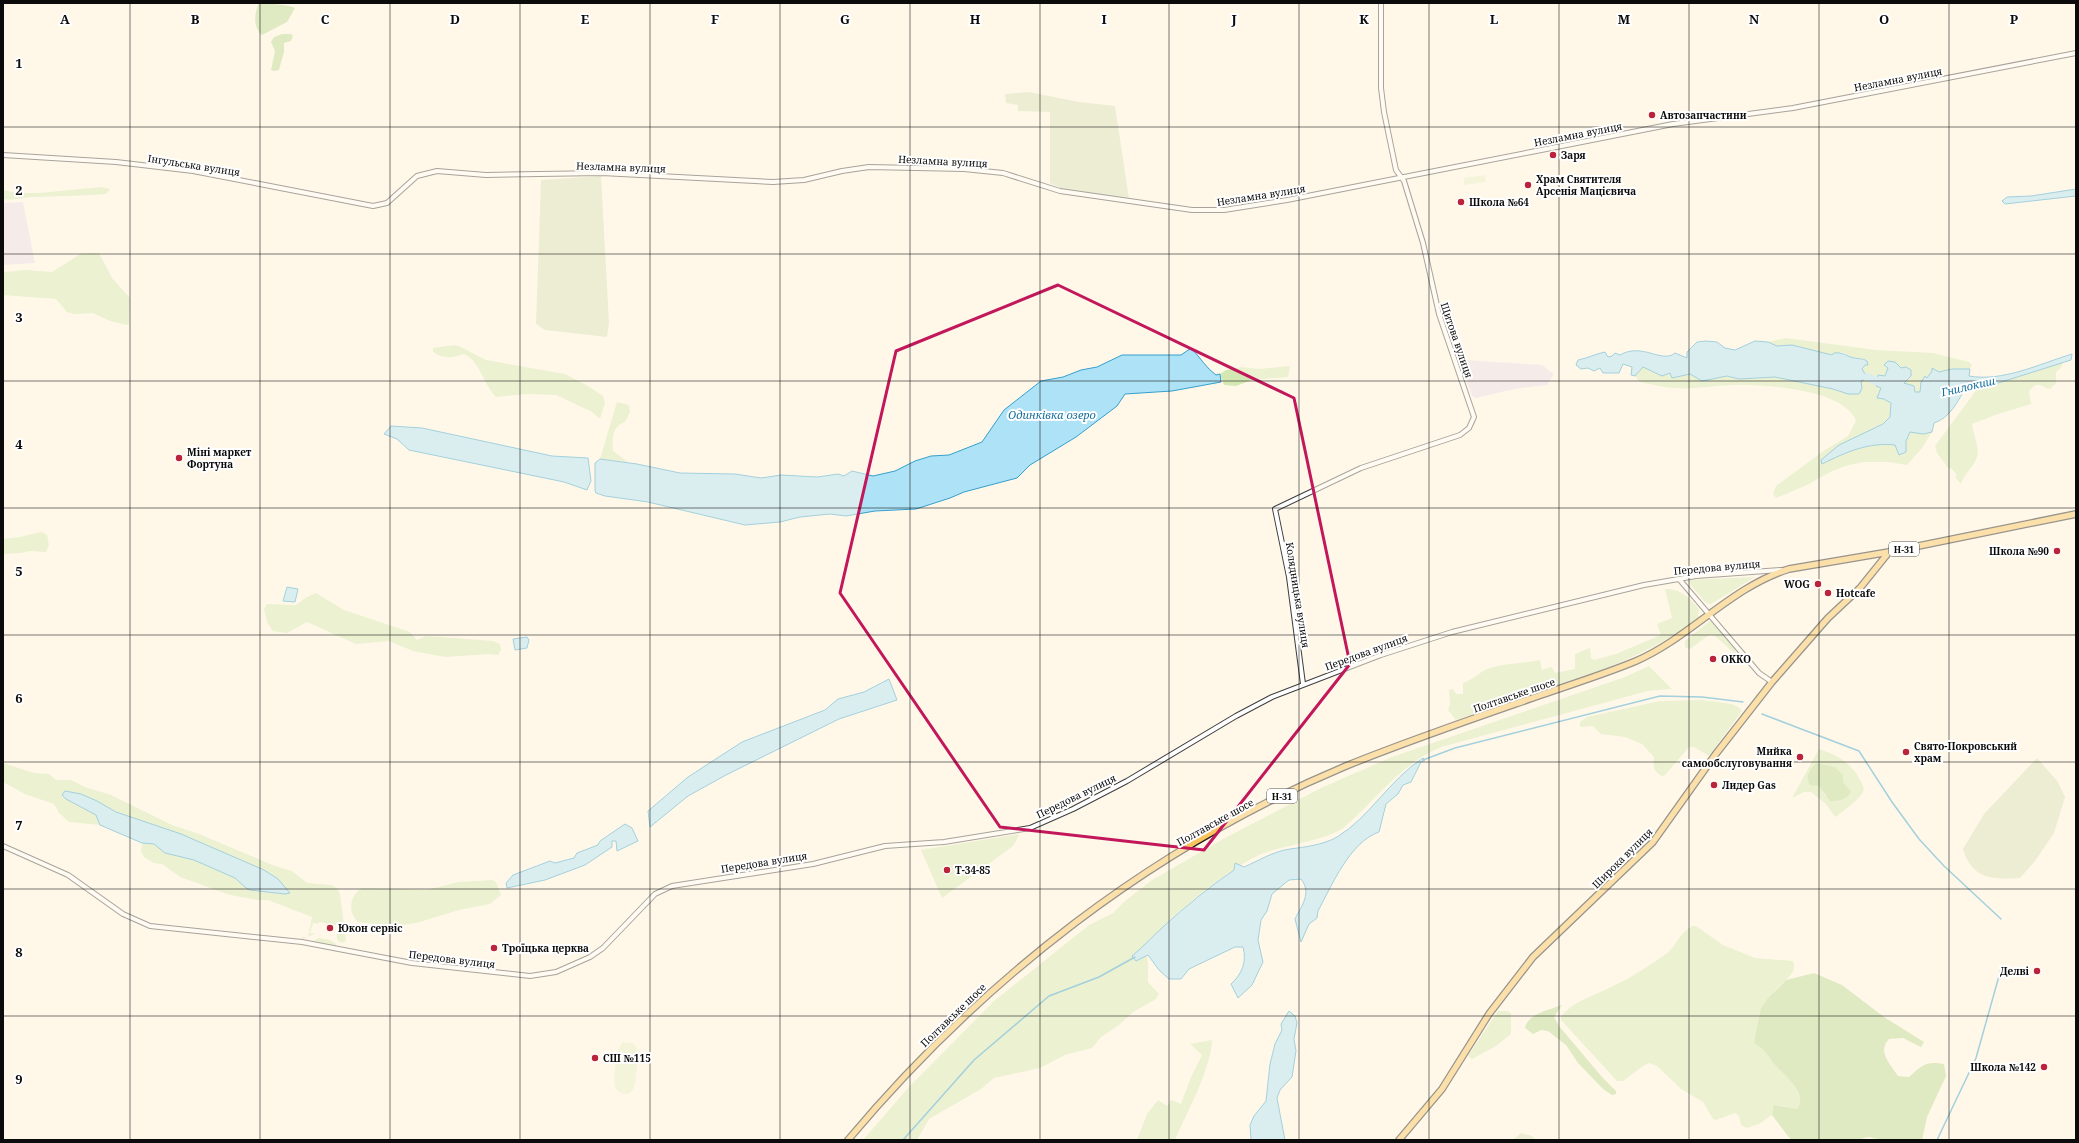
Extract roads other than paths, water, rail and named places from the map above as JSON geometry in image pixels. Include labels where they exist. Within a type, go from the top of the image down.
[{"type":"main road","name":"Передова вулиця","points":[[1789,570],[1889,552],[2076,514]]},
{"type":"main road","name":"Широка вулиця","points":[[1399,1140],[1442,1089],[1489,1014],[1533,957],[1653,842],[1715,755],[1772,682],[1828,618],[1860,588],[1889,552]]},
{"type":"main road","name":"Полтавське шосе","points":[[848,1140],[876,1107],[938,1040],[981,999],[1088,913],[1154,867],[1254,810],[1343,768],[1399,745],[1638,660],[1661,648],[1748,587],[1774,574],[1789,570]]},
{"type":"street","name":"Щитова вулиця","points":[[1275,509],[1361,468],[1460,435],[1473,423],[1474,417],[1439,314],[1423,243],[1401,176],[1396,170],[1384,112],[1381,88],[1381,3]]},
{"type":"street","name":"Незламна вулиця","points":[[380,206],[387,203],[418,176],[437,171],[486,175],[602,173],[773,182],[804,180],[842,171],[869,167],[964,169],[1003,173],[1060,192],[1192,210],[1224,210],[1271,203],[1401,176],[1673,124],[1792,108],[2076,53]]},
{"type":"street","name":"Інгульська вулиця","points":[[3,155],[116,162],[193,172],[363,205],[380,206]]},
{"type":"street","name":"Колядницька вулиця","points":[[1275,509],[1288,577],[1304,684]]},
{"type":"street","name":"Передова вулиця","points":[[3,846],[68,875],[123,914],[150,926],[302,942],[412,964],[491,973],[544,975],[576,965],[597,953],[655,894],[672,886],[813,864],[885,846],[944,842],[1030,828],[1074,809],[1127,781],[1248,709],[1272,697],[1381,655],[1452,632],[1629,588],[1679,579],[1789,570]]},
{"type":"street","points":[[1679,579],[1760,673],[1772,682]]},
{"type":"water","points":[[2076,189],[2076,196],[2005,204],[2002,201],[2007,197],[2031,196]]},
{"type":"water","points":[[1755,341],[1768,342],[1777,346],[1792,345],[1832,355],[1834,353],[1840,353],[1867,361],[1868,365],[1865,365],[1862,369],[1867,377],[1861,381],[1862,388],[1859,394],[1848,394],[1833,389],[1775,377],[1739,379],[1727,376],[1702,381],[1690,374],[1672,378],[1670,373],[1662,376],[1643,367],[1635,376],[1631,375],[1632,367],[1623,364],[1619,373],[1603,373],[1600,368],[1594,371],[1588,368],[1581,369],[1576,365],[1578,360],[1605,352],[1608,357],[1615,353],[1620,355],[1636,351],[1664,356],[1670,356],[1675,353],[1687,358],[1687,352],[1697,342],[1717,342],[1725,348],[1735,350]]},
{"type":"water","name":"Одинківка озеро","points":[[1191,348],[1212,372],[1216,375],[1220,374],[1221,382],[1172,391],[1125,394],[1117,406],[1076,437],[1030,465],[1017,478],[964,492],[916,509],[875,511],[846,516],[830,514],[800,517],[780,522],[745,525],[648,502],[605,496],[596,493],[595,490],[595,463],[600,459],[637,464],[680,473],[735,474],[761,478],[781,475],[817,477],[838,474],[844,476],[852,471],[873,476],[895,471],[915,461],[931,456],[949,455],[982,442],[1004,410],[1041,381],[1063,377],[1081,370],[1097,367],[1122,355],[1181,355]]},
{"type":"water","points":[[2072,354],[2071,360],[1992,385],[1966,387],[1957,403],[1949,413],[1940,421],[1934,423],[1932,432],[1923,434],[1910,432],[1906,441],[1906,452],[1899,455],[1895,445],[1876,445],[1849,452],[1822,464],[1821,460],[1839,445],[1883,424],[1890,417],[1891,403],[1884,399],[1877,398],[1881,388],[1876,386],[1878,375],[1885,376],[1888,368],[1884,365],[1888,361],[1895,362],[1901,368],[1906,367],[1911,370],[1911,376],[1904,383],[1914,386],[1915,392],[1920,392],[1921,382],[1925,376],[1927,378],[1932,371],[1932,368],[1939,372],[1952,369],[1970,369],[1969,376],[1995,376],[2021,371]]},
{"type":"water","points":[[391,426],[422,428],[552,456],[588,458],[591,481],[587,490],[564,482],[409,450],[397,439],[384,434]]},
{"type":"water","points":[[287,587],[298,589],[295,602],[283,601]]},
{"type":"water","points":[[527,637],[529,640],[527,648],[515,650],[513,639]]},
{"type":"water","points":[[889,679],[897,700],[839,719],[726,775],[688,796],[650,827],[648,811],[688,777],[742,742],[825,710],[838,699],[864,692]]},
{"type":"water","points":[[1423,758],[1425,760],[1421,762],[1411,782],[1403,785],[1398,794],[1386,804],[1379,832],[1369,837],[1359,845],[1343,866],[1318,911],[1317,918],[1309,924],[1301,942],[1295,919],[1303,904],[1306,894],[1306,889],[1301,879],[1289,880],[1272,894],[1267,911],[1261,920],[1258,940],[1263,962],[1252,985],[1238,998],[1231,984],[1241,972],[1243,967],[1243,947],[1235,947],[1189,969],[1181,979],[1169,979],[1159,970],[1148,955],[1136,961],[1132,956],[1189,904],[1234,870],[1235,863],[1244,867],[1266,856],[1284,850],[1320,844],[1332,840],[1349,829],[1359,820],[1400,777]]},
{"type":"water","points":[[65,791],[81,794],[116,812],[181,834],[264,870],[278,879],[290,893],[285,894],[250,890],[235,878],[194,860],[165,853],[154,844],[142,843],[100,825],[96,815],[66,799],[62,795]]},
{"type":"water","points":[[625,824],[632,828],[638,841],[617,851],[616,841],[612,841],[612,847],[585,865],[545,880],[507,888],[506,883],[513,875],[550,861],[555,863],[574,858],[577,853],[598,845],[600,841]]},
{"type":"water","points":[[1289,1011],[1295,1016],[1297,1023],[1294,1039],[1296,1051],[1292,1077],[1280,1090],[1277,1098],[1285,1140],[1251,1140],[1250,1125],[1254,1116],[1266,1101],[1270,1064],[1275,1044],[1282,1030],[1281,1024]]},
{"type":"waterway","name":"Гнилокиш","points":[[1867,377],[1886,385]]},
{"type":"waterway","points":[[1423,760],[1455,748],[1660,696],[1702,697],[1743,702]]},
{"type":"waterway","points":[[1762,714],[1859,751],[1892,802],[1919,839],[1944,866],[2001,919]]},
{"type":"waterway","points":[[903,1140],[974,1060],[1049,996],[1099,977],[1135,957]]},
{"type":"waterway","points":[[1937,1140],[1976,1058],[2001,969]]},
{"type":"place","name":"Автозапчастини","points":[[1652,115]]},
{"type":"place","name":"Заря","points":[[1553,155]]},
{"type":"place","name":"Храм Святителя Арсенія Мацієвича","points":[[1528,185]]},
{"type":"place","name":"Школа №64","points":[[1461,202]]},
{"type":"place","name":"Міні маркет Фортуна","points":[[179,458]]},
{"type":"place","name":"Школа №90","points":[[2057,551]]},
{"type":"place","name":"WOG","points":[[1818,584]]},
{"type":"place","name":"Hotcafe","points":[[1828,593]]},
{"type":"place","name":"ОККО","points":[[1713,659]]},
{"type":"place","name":"Свято-Покровський храм","points":[[1906,752]]},
{"type":"place","name":"Мийка самообслуговування","points":[[1800,757]]},
{"type":"place","name":"Лидер Gas","points":[[1714,785]]},
{"type":"place","name":"Т-34-85","points":[[947,870]]},
{"type":"place","name":"Юкон сервіс","points":[[330,928]]},
{"type":"place","name":"Троїцька церква","points":[[494,948]]},
{"type":"place","name":"Делві","points":[[2037,971]]},
{"type":"place","name":"СШ №115","points":[[595,1058]]},
{"type":"place","name":"Школа №142","points":[[2044,1067]]}]
